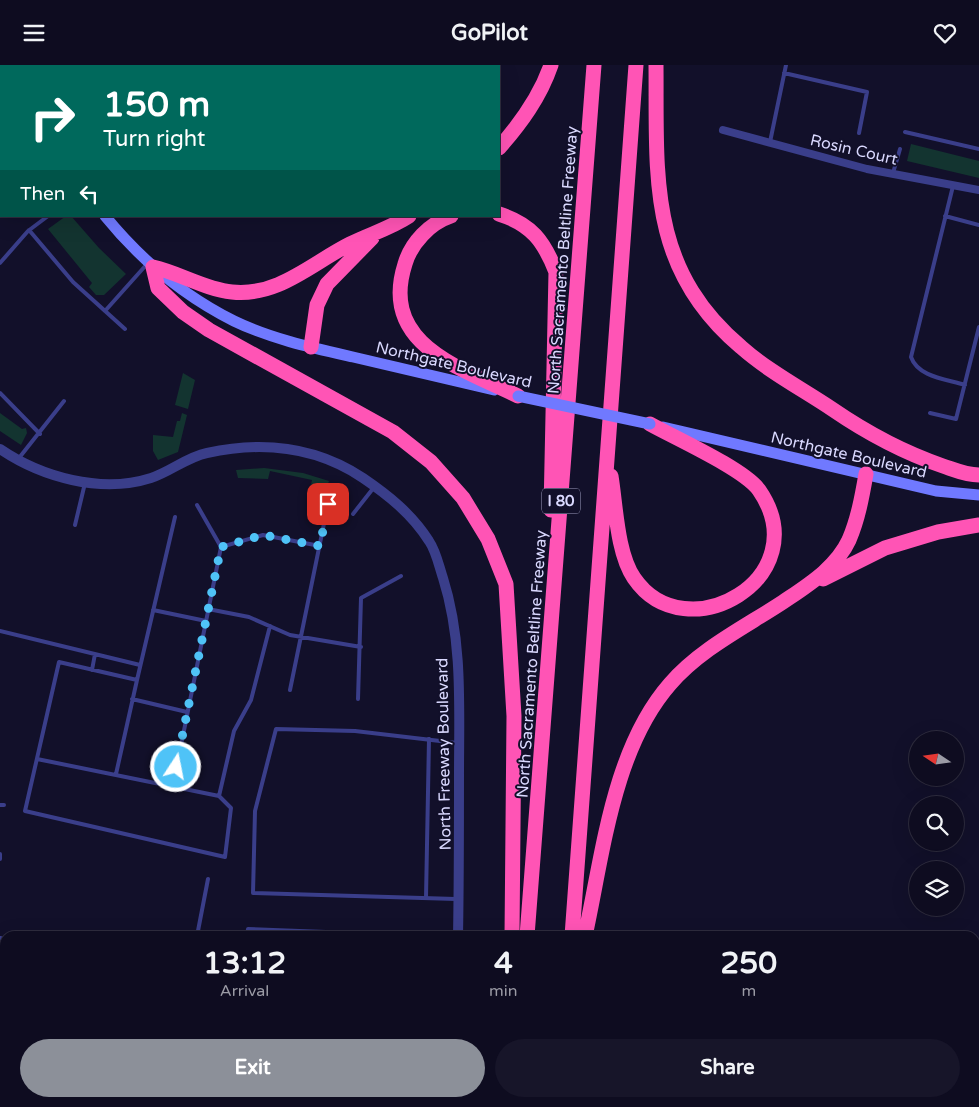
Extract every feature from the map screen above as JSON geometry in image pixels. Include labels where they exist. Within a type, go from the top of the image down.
[{"type":"highway","points":[[500,147],[518,127],[544,86],[551,65]]},
{"type":"highway","name":"North Sacramento Beltline Freeway","points":[[528,931],[594,65]]},
{"type":"highway","name":"I 80","points":[[572,931],[636,65]]},
{"type":"highway","points":[[656,65],[657,179],[662,218],[673,255],[691,290],[714,321],[741,348],[866,433],[916,457],[969,475],[979,475]]},
{"type":"highway","points":[[500,213],[514,219],[533,232],[547,250],[556,272],[547,681]]},
{"type":"highway","points":[[151,264],[218,291],[250,293],[282,284],[350,244],[379,232],[407,217]]},
{"type":"highway","points":[[449,217],[424,233],[408,254],[400,279],[401,306],[410,331],[428,351],[518,396]]},
{"type":"highway","points":[[311,347],[317,305],[327,284],[379,232]]},
{"type":"highway","points":[[151,264],[158,288],[183,312],[209,330],[393,432],[431,462],[463,498],[488,539],[506,584],[514,716],[512,931]]},
{"type":"highway","points":[[607,449],[623,556],[634,579],[654,597],[678,607],[704,609],[729,601],[748,590],[763,573],[772,552],[774,530],[769,508],[758,488],[741,473],[650,424]]},
{"type":"highway","points":[[586,931],[617,789],[629,751],[646,715],[670,683],[699,656],[804,588],[829,568],[848,542],[859,511],[866,475]]},
{"type":"highway","points":[[804,588],[885,549],[938,532],[979,525]]},
{"type":"main road","name":"Northgate Boulevard","points":[[106,217],[120,234],[151,264],[190,295],[234,321],[258,331],[311,347],[518,396],[650,424],[936,491],[979,495]]},
{"type":"street","name":"Rosin Court","points":[[723,130],[867,169],[979,189]]},
{"type":"street","name":"North Freeway Boulevard","points":[[0,451],[54,475],[86,481],[112,483],[150,478],[204,454],[236,448],[294,448],[342,464],[399,505],[430,541],[440,566],[448,594],[460,668],[458,931]]},
{"type":"lane","points":[[770,142],[786,65]]},
{"type":"lane","points":[[784,73],[867,92],[858,133]]},
{"type":"lane","points":[[905,132],[979,149]]},
{"type":"lane","points":[[893,173],[900,149]]},
{"type":"lane","points":[[953,183],[911,357],[921,372],[965,385]]},
{"type":"lane","points":[[945,215],[979,225]]},
{"type":"lane","points":[[0,263],[29,230],[47,217]]},
{"type":"lane","points":[[29,230],[73,282],[125,329]]},
{"type":"lane","points":[[105,311],[151,264]]},
{"type":"lane","points":[[930,413],[956,419],[979,327]]},
{"type":"lane","points":[[0,393],[40,434]]},
{"type":"lane","points":[[18,460],[64,401]]},
{"type":"lane","points":[[75,525],[86,481]]},
{"type":"lane","points":[[353,514],[375,486]]},
{"type":"lane","points":[[290,690],[328,504]]},
{"type":"lane","points":[[173,785],[221,547],[197,505]]},
{"type":"lane","points":[[116,774],[175,517]]},
{"type":"lane","points":[[221,547],[263,535],[320,546]]},
{"type":"lane","points":[[358,699],[361,598],[401,576]]},
{"type":"lane","points":[[208,609],[248,617],[290,635],[361,647]]},
{"type":"lane","points":[[153,610],[206,621]]},
{"type":"lane","points":[[219,795],[234,731],[251,700],[270,626]]},
{"type":"lane","points":[[0,631],[140,665]]},
{"type":"lane","points":[[92,670],[95,654]]},
{"type":"lane","points":[[37,759],[219,795],[231,808],[225,857],[25,811],[59,662],[137,680]]},
{"type":"lane","points":[[132,699],[188,712]]},
{"type":"lane","points":[[459,743],[356,731],[276,729],[255,811],[252,893],[459,899]]},
{"type":"lane","points":[[426,898],[429,739]]},
{"type":"lane","points":[[0,854],[0,859]]},
{"type":"lane","points":[[198,931],[208,879]]},
{"type":"lane","points":[[248,931],[248,929],[300,931]]},
{"type":"green space","points":[[911,144],[979,161],[979,178],[907,161]]},
{"type":"green space","points":[[65,217],[72,217],[99,248],[126,274],[104,295],[96,295],[89,287],[92,283],[48,229]]},
{"type":"green space","points":[[183,373],[195,380],[188,409],[175,405]]},
{"type":"green space","points":[[0,413],[22,429],[26,428],[27,433],[21,445],[0,431]]},
{"type":"green space","points":[[182,413],[187,415],[178,452],[158,460],[153,451],[153,435],[173,437],[177,421],[180,421]]},
{"type":"green space","points":[[264,468],[303,473],[329,481],[326,489],[311,485],[312,480],[270,471],[268,479],[238,478],[236,470]]},
{"type":"route","points":[[176,767],[221,547],[263,535],[320,546],[328,504]]}]
